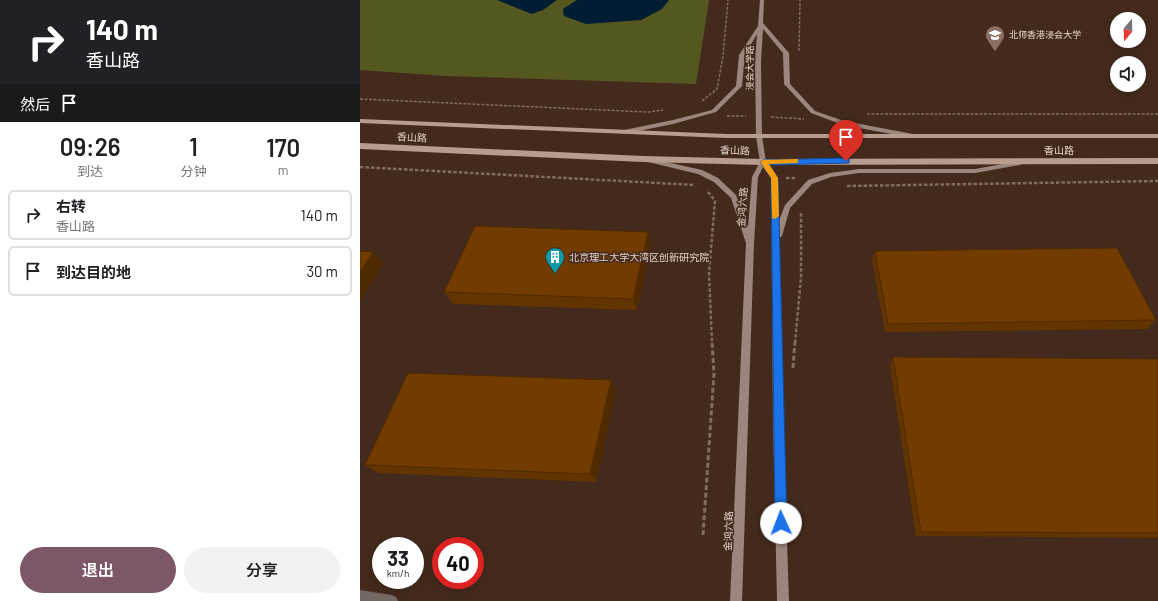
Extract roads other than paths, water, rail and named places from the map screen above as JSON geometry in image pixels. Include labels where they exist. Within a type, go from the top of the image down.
[{"type":"main road","name":"香山路","points":[[360,121],[760,136],[1158,136]]},
{"type":"main road","name":"香山路","points":[[360,146],[643,159],[763,162],[1158,161]]},
{"type":"street","name":"浸会大学路","points":[[762,0],[758,62],[760,136],[763,162]]},
{"type":"street","points":[[624,132],[673,122],[714,111],[739,86],[742,55],[761,24],[786,53],[787,84],[813,112],[843,123],[920,137]]},
{"type":"street","points":[[643,159],[700,172],[716,180],[734,197],[750,244]]},
{"type":"street","points":[[776,244],[787,207],[810,182],[830,175],[859,171],[975,171],[1029,161]]},
{"type":"street","points":[[763,162],[774,178],[783,601]]},
{"type":"street","name":"金鸿六路","points":[[736,601],[750,244],[755,177],[763,162]]},
{"type":"street","points":[[360,596],[392,601]]},
{"type":"water","points":[[497,0],[557,0],[543,10],[532,14]]},
{"type":"water","points":[[577,0],[669,0],[662,9],[641,20],[586,24],[564,16],[563,9]]},
{"type":"place","name":"北师香港浸会大学","points":[[995,52]]},
{"type":"place","name":"北京理工大学大湾区创新研究院","points":[[555,274]]}]
